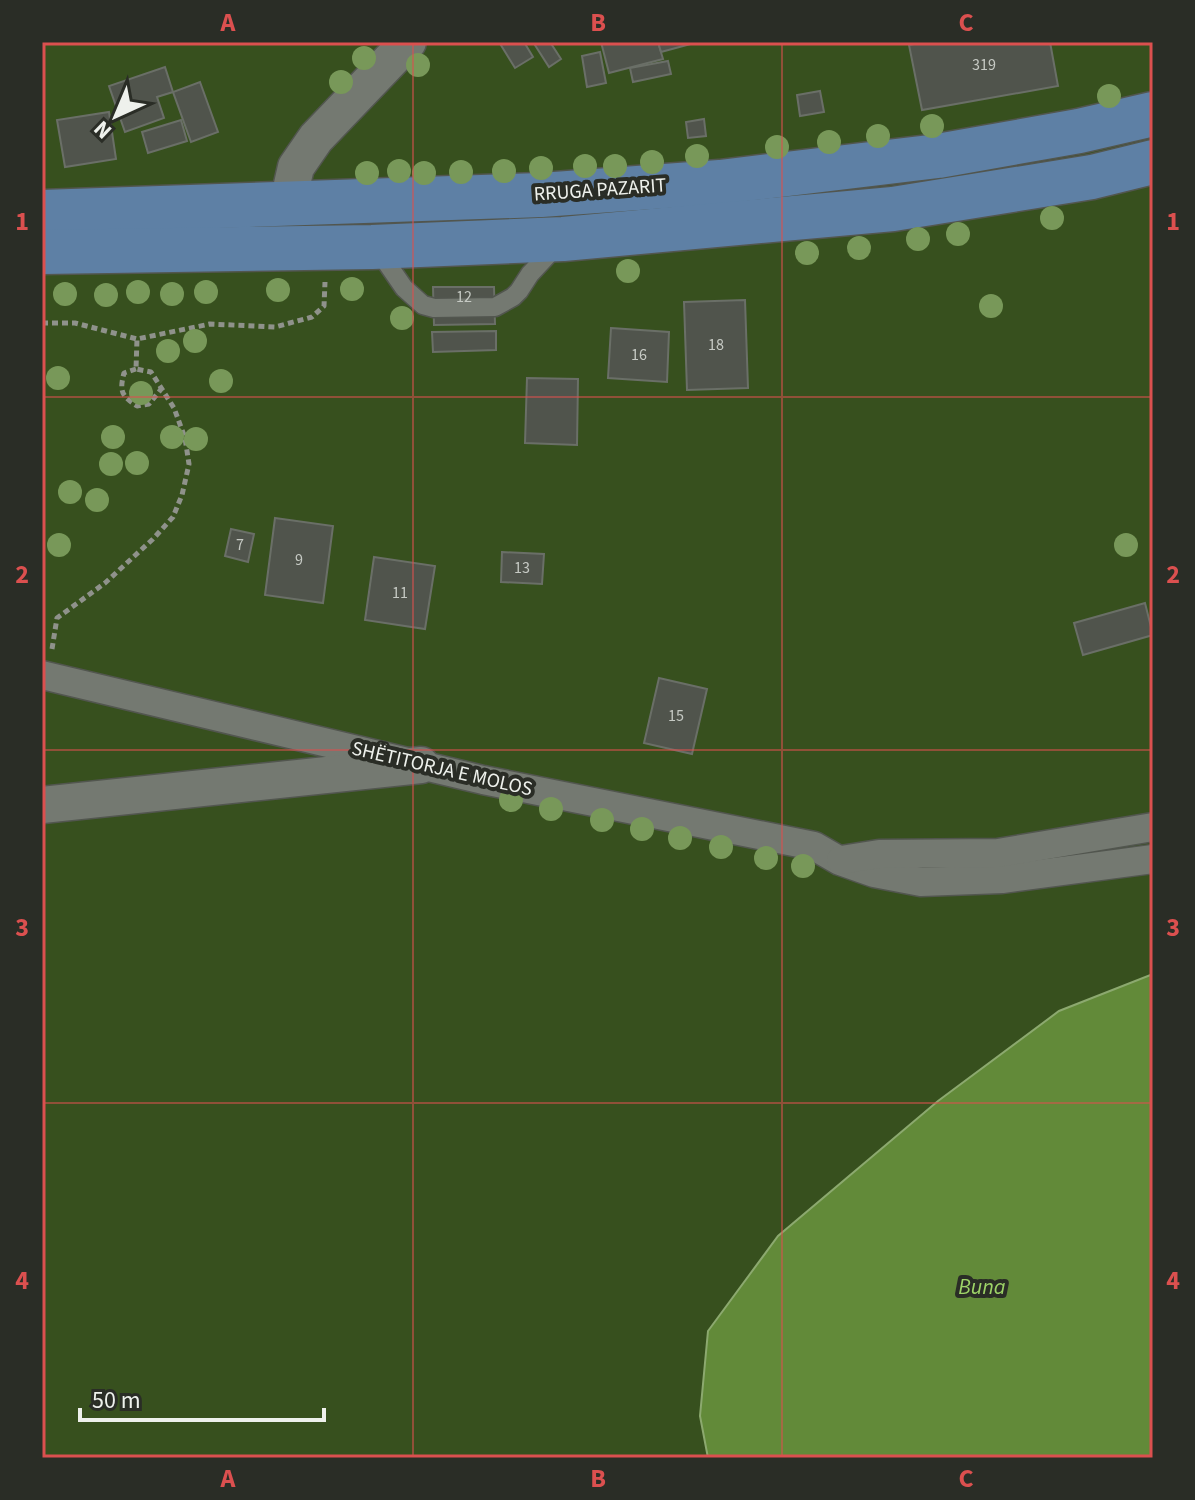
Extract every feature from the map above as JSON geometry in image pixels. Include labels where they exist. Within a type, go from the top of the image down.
[{"type":"main road","name":"RRUGA PAZARIT","points":[[42,212],[541,195],[720,182],[938,156],[1079,131],[1153,114]]},
{"type":"main road","points":[[42,252],[372,247],[563,239],[893,209],[1092,177],[1153,162]]},
{"type":"street","points":[[288,202],[296,167],[316,138],[408,42]]},
{"type":"street","name":"SHËTITORJA E MOLOS","points":[[45,675],[483,780],[814,846],[840,861],[874,873],[921,882],[1002,879],[1153,859]]},
{"type":"street","points":[[42,805],[421,765]]},
{"type":"street","points":[[840,861],[879,854],[998,853],[1153,827]]},
{"type":"lane","points":[[372,247],[404,288],[423,305],[434,308],[495,307],[513,297],[563,239]]},
{"type":"path","points":[[42,323],[75,323],[137,339],[210,324],[275,327],[312,317],[324,306],[326,276]]},
{"type":"path","points":[[136,369],[137,339]]},
{"type":"path","points":[[45,675],[57,618],[105,583],[153,539],[173,517],[182,495],[189,464],[185,438],[174,408],[162,388],[151,372],[136,369],[124,373],[121,386],[125,398],[137,406],[149,404],[162,388]]},
{"type":"shaded area","points":[[42,42],[1153,42],[1153,1458],[42,1458]]},
{"type":"water","name":"Buna","points":[[1153,974],[1153,1458],[708,1458],[700,1416],[708,1331],[778,1236],[938,1101],[1059,1011]]},
{"type":"building","points":[[499,42],[524,42],[533,57],[515,68]]},
{"type":"building","points":[[533,42],[550,42],[561,59],[549,67]]},
{"type":"building","points":[[601,42],[658,42],[663,59],[609,73]]},
{"type":"building","points":[[658,42],[698,42],[661,52]]},
{"type":"building","points":[[924,42],[1050,42],[1058,86],[922,110],[909,45]]},
{"type":"building","points":[[600,52],[606,83],[587,87],[582,56]]},
{"type":"building","points":[[668,61],[671,74],[633,82],[630,68]]},
{"type":"building","points":[[165,67],[173,92],[157,97],[164,118],[125,132],[109,86]]},
{"type":"building","points":[[200,82],[218,132],[191,142],[173,92]]},
{"type":"building","points":[[820,91],[824,112],[800,116],[797,95]]},
{"type":"building","points":[[109,112],[116,159],[65,167],[57,120]]},
{"type":"building","points":[[704,119],[706,136],[688,138],[686,122]]},
{"type":"building","points":[[181,120],[187,141],[148,153],[142,132]]},
{"type":"building","points":[[433,287],[494,287],[495,324],[434,325]]},
{"type":"building","points":[[745,300],[748,388],[687,390],[684,302]]},
{"type":"building","points":[[611,328],[669,332],[667,382],[608,378]]},
{"type":"building","points":[[496,331],[496,350],[433,352],[432,332]]},
{"type":"building","points":[[527,378],[578,379],[577,445],[525,443]]},
{"type":"building","points":[[275,518],[333,526],[323,603],[265,595]]},
{"type":"building","points":[[231,529],[254,534],[248,562],[225,556]]},
{"type":"building","points":[[502,552],[544,554],[542,584],[501,582]]},
{"type":"building","points":[[374,557],[435,566],[425,629],[365,620]]},
{"type":"building","points":[[1145,603],[1153,635],[1083,655],[1074,623]]},
{"type":"building","points":[[659,678],[707,689],[692,754],[644,743]]}]
